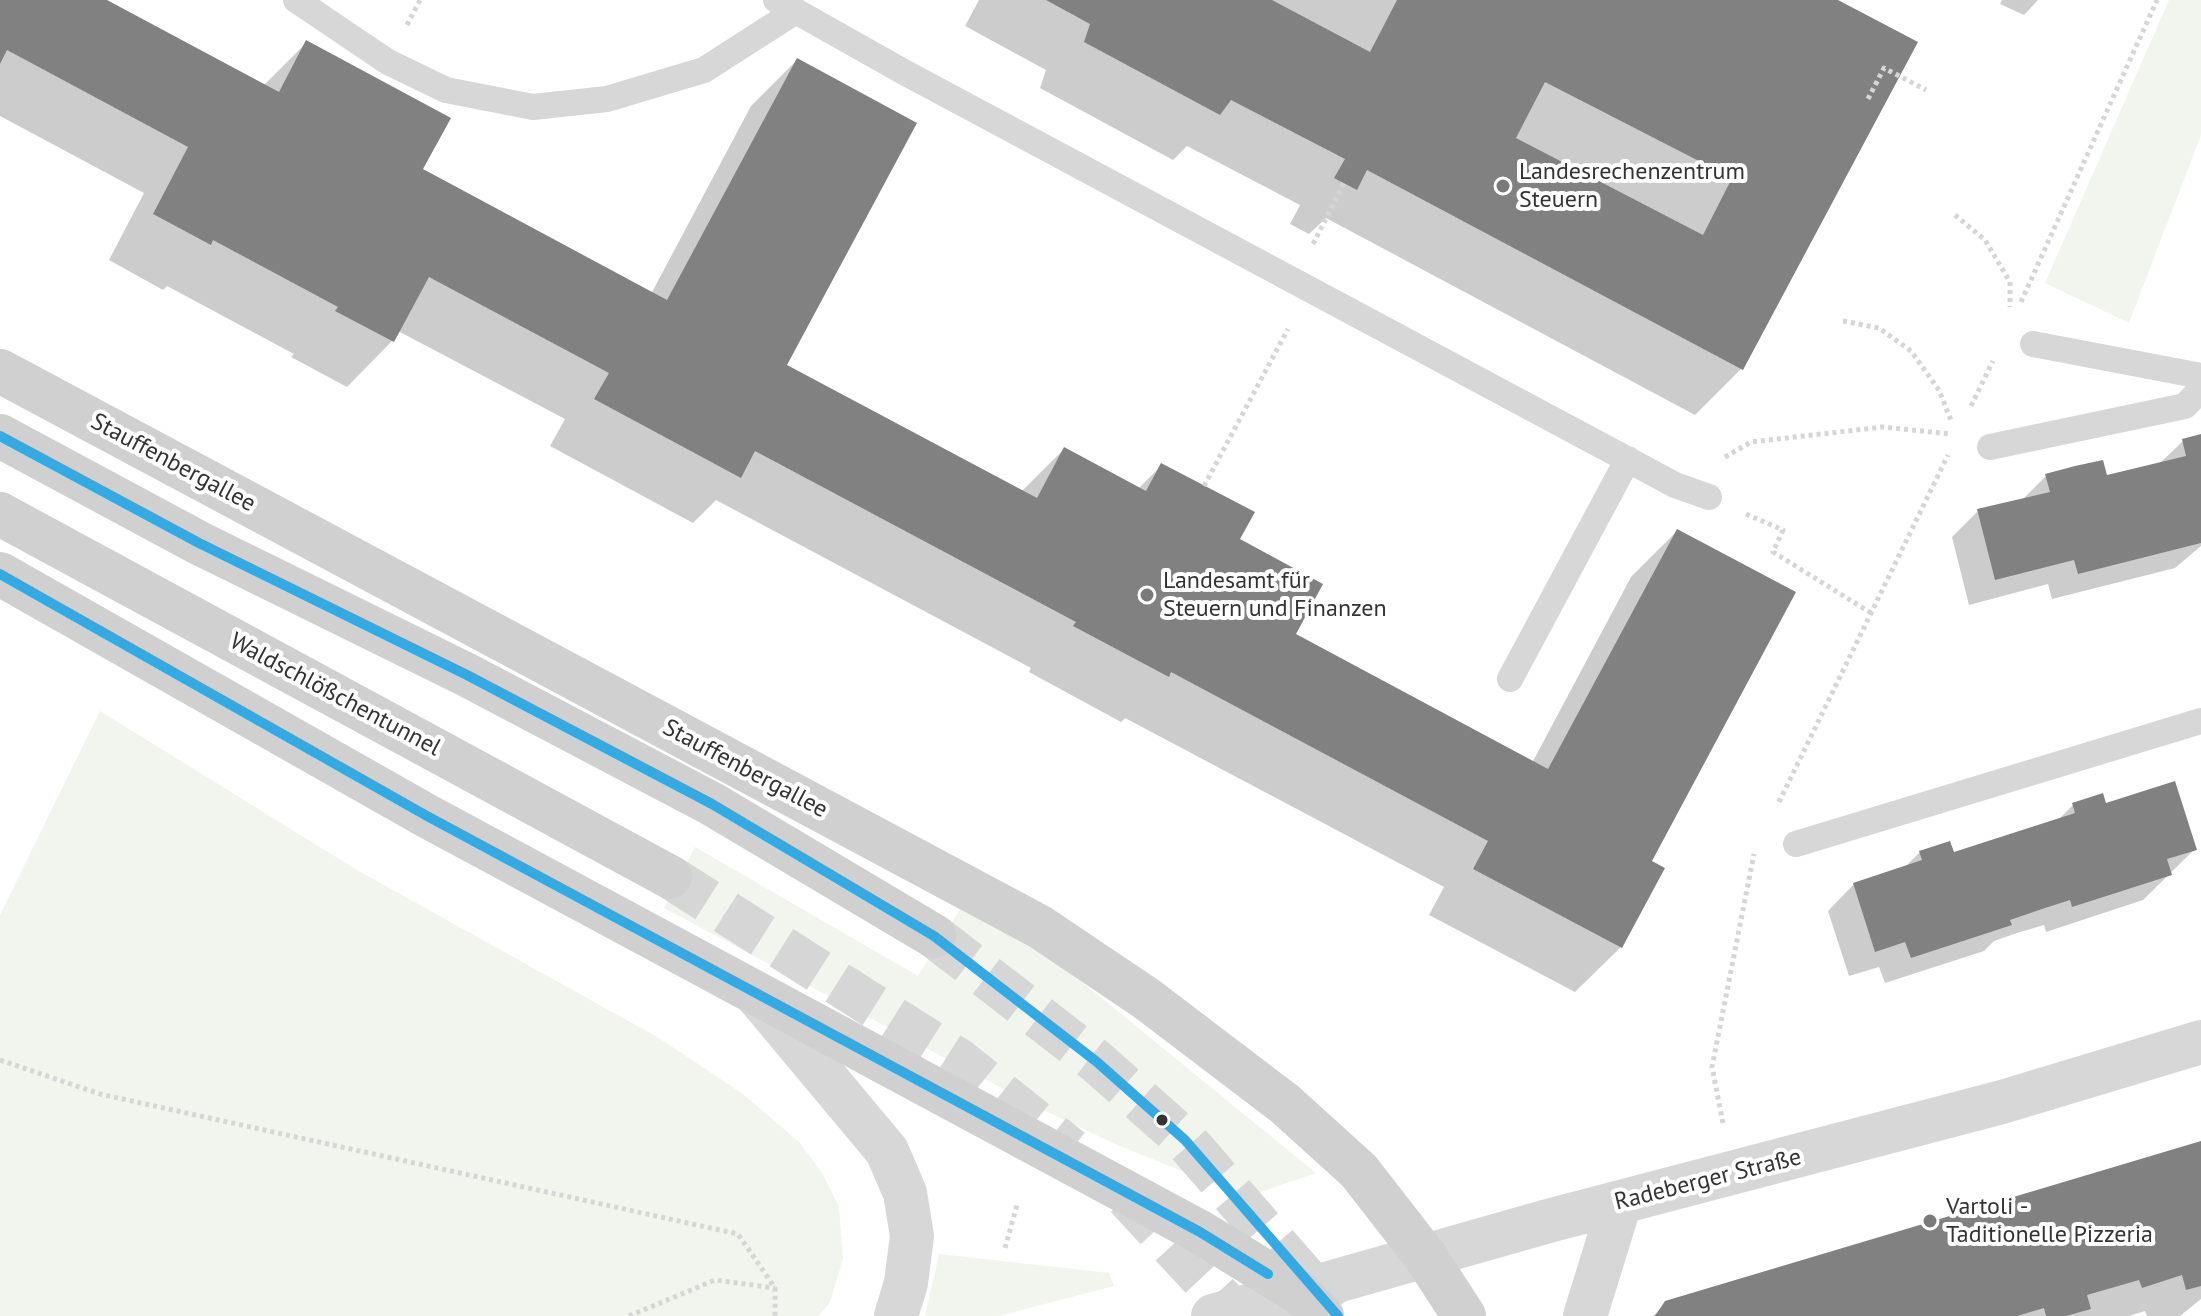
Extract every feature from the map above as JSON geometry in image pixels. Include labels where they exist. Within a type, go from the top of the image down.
[{"type":"main road","name":"Stauffenbergallee","points":[[0,371],[1040,927],[1147,999],[1285,1104],[1359,1171],[1425,1256],[1464,1316]]},
{"type":"main road","points":[[0,436],[199,543],[467,675],[712,804],[934,936]]},
{"type":"main road","name":"Waldschlößchentunnel","points":[[0,514],[670,877]]},
{"type":"main road","points":[[0,574],[82,617],[427,816],[1200,1232],[1310,1304]]},
{"type":"street","points":[[753,991],[887,1151],[905,1193],[912,1236],[906,1283],[896,1316]]},
{"type":"street","name":"Radeberger Straße","points":[[1213,1316],[1310,1304],[1425,1256],[2002,1102],[2201,1042]]},
{"type":"street","points":[[1585,1316],[1620,1203]]},
{"type":"lane","points":[[296,0],[388,62],[446,90],[533,107],[607,99],[704,70],[786,6],[1675,485],[1709,497]]},
{"type":"lane","points":[[2033,344],[2201,376]]},
{"type":"lane","points":[[1990,447],[2185,406],[2201,389]]},
{"type":"lane","points":[[1510,679],[1628,459]]},
{"type":"lane","points":[[1796,844],[2201,721]]},
{"type":"path","points":[[1955,215],[1985,240],[2010,282],[2013,313],[2157,0]]},
{"type":"path","points":[[1868,99],[1884,68],[1926,90]]},
{"type":"path","points":[[1204,486],[1302,285],[1344,183]]},
{"type":"path","points":[[1675,485],[1751,442],[1883,427],[1957,435],[1939,390],[1911,351],[1879,328],[1843,321]]},
{"type":"path","points":[[1970,408],[1997,355]]},
{"type":"path","points":[[1777,806],[1951,449]]},
{"type":"path","points":[[1783,530],[1773,552],[1871,613]]},
{"type":"path","points":[[1733,1175],[1712,1067],[1751,861],[1757,848]]},
{"type":"path","points":[[0,1060],[100,1094],[738,1234],[775,1288],[775,1316]]},
{"type":"path","points":[[1005,1248],[1017,1205]]},
{"type":"path","points":[[629,1316],[715,1280],[775,1288]]},
{"type":"shaded area","points":[[2169,0],[2201,0],[2201,135],[2129,323],[2045,283]]},
{"type":"shaded area","points":[[100,711],[357,870],[659,1038],[743,1094],[799,1142],[822,1173],[839,1207],[843,1259],[830,1302],[819,1316],[0,1316],[0,915]]},
{"type":"shaded area","points":[[695,847],[918,976],[962,906],[1055,960],[1316,1173],[1246,1197],[1115,1144],[1031,1104],[664,908]]},
{"type":"shaded area","points":[[939,1254],[1109,1273],[1114,1286],[999,1316],[925,1316]]},
{"type":"building","points":[[0,0],[107,0],[279,92],[306,40],[451,118],[423,169],[667,300],[797,58],[917,123],[787,365],[1037,498],[1064,447],[1146,491],[1161,463],[1255,512],[1240,539],[1323,584],[1296,634],[1548,769],[1677,529],[1796,592],[1652,861],[1665,868],[1622,948],[1473,869],[1488,841],[1171,672],[1169,677],[1073,626],[1076,622],[755,451],[741,478],[594,399],[609,373],[429,277],[394,342],[335,311],[338,307],[213,240],[211,245],[153,214],[188,147],[7,50],[0,64]]},
{"type":"building","name":"Landesrechenzentrum Steuern","points":[[1046,0],[1272,0],[1370,52],[1397,0],[1838,0],[1918,42],[1743,370],[1367,170],[1357,190],[1334,178],[1345,159],[1231,100],[1220,115],[1084,42],[1090,24]],"holes":[[[1545,82],[1732,178],[1703,235],[1516,138]]]},
{"type":"building","points":[[2201,434],[2201,543],[2078,574],[2074,560],[1995,580],[1977,509],[2050,492],[2045,474],[2075,466],[2103,460],[2107,475],[2186,456],[2182,439]]},
{"type":"building","points":[[2175,781],[2197,850],[2167,859],[2172,875],[2072,907],[2070,900],[2010,920],[2012,925],[1911,958],[1905,942],[1875,952],[1853,883],[1922,860],[1919,851],[1950,841],[1954,852],[2075,813],[2072,803],[2103,793],[2106,803]]},
{"type":"building","points":[[2201,1141],[2201,1286],[2186,1290],[2182,1275],[2142,1288],[2139,1280],[2087,1295],[2091,1309],[2066,1316],[2046,1316],[2044,1308],[2017,1316],[1655,1316],[1665,1301]]},
{"type":"tunnel","points":[[670,877],[957,1059],[1071,1150]]},
{"type":"tunnel","points":[[934,936],[1097,1062],[1185,1140],[1334,1311]]},
{"type":"tunnel","points":[[1127,1197],[1237,1316]]},
{"type":"transit line","points":[[0,436],[199,543],[467,675],[712,804],[934,936],[1097,1062],[1185,1140],[1338,1316]]},
{"type":"transit line","points":[[0,574],[427,816],[1200,1232],[1268,1274]]},
{"type":"place","name":"Landesrechenzentrum Steuern","points":[[1503,186]]},
{"type":"place","name":"Landesamt für Steuern und Finanzen","points":[[1147,595]]},
{"type":"place","name":"Vartoli - Taditionelle Pizzeria","points":[[1930,1221]]}]
